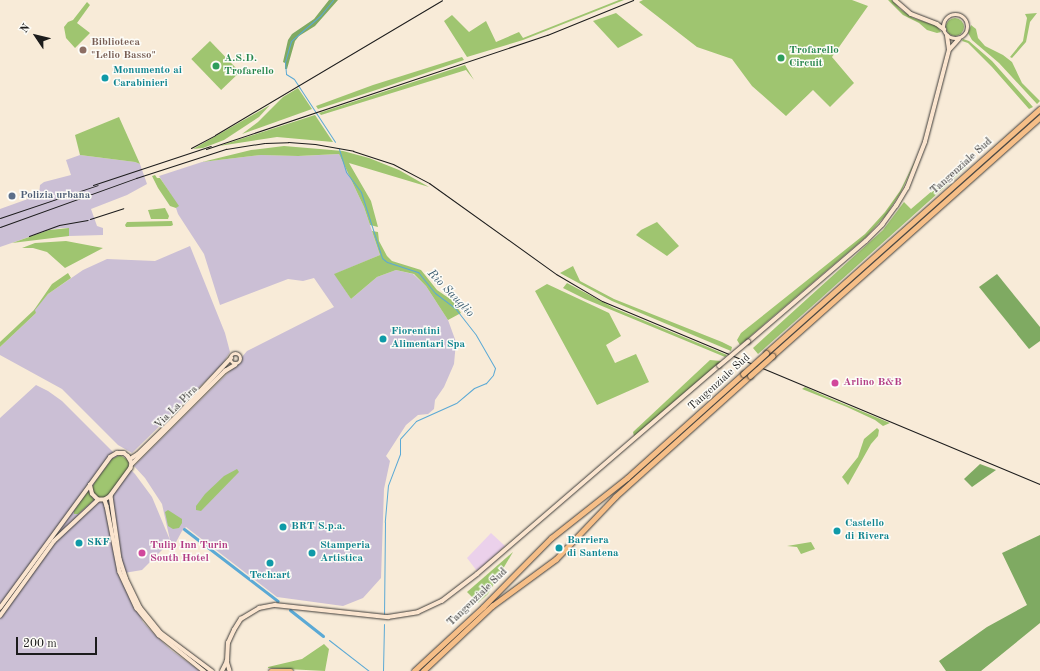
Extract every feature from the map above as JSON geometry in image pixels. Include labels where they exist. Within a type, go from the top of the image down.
[{"type":"highway","name":"Tangenziale Sud","points":[[414,671],[483,607],[551,538],[627,478],[1040,109]]},
{"type":"highway","name":"Tangenziale Sud","points":[[423,671],[492,606],[556,560],[615,497],[1040,117]]},
{"type":"highway","points":[[271,671],[291,671]]},
{"type":"street","points":[[230,671],[227,661],[228,643],[234,630],[242,619],[259,608],[275,605],[388,618],[418,612],[442,601],[477,574],[866,241],[896,206],[907,188],[917,165],[949,50],[948,36],[944,29],[932,22],[911,14],[895,0]]},
{"type":"street","points":[[932,22],[946,20],[956,15],[966,20],[968,28],[967,32],[949,50]]},
{"type":"street","points":[[944,29],[946,20]]},
{"type":"street","points":[[948,36],[959,39]]},
{"type":"street","points":[[236,354],[241,358],[240,364],[235,365],[232,363],[231,358],[236,354]]},
{"type":"street","name":"Via La Pira","points":[[130,459],[138,454],[180,413],[231,358]]},
{"type":"street","name":"Via La Pira","points":[[111,496],[129,472],[132,464],[230,366],[235,365]]},
{"type":"street","points":[[0,616],[112,455],[121,453],[130,459],[132,464]]},
{"type":"street","points":[[90,485],[92,494],[98,500]]},
{"type":"street","points":[[0,608],[48,546],[98,500],[104,500],[111,496],[120,559],[126,578],[140,607],[161,633],[212,671]]},
{"type":"street","points":[[104,500],[107,506],[120,572],[137,608],[159,636],[204,671]]},
{"type":"street","points":[[222,671],[227,661]]},
{"type":"shaded area","points":[[339,154],[364,207],[380,255],[335,274],[351,299],[377,277],[396,270],[413,274],[426,286],[448,320],[456,342],[454,364],[444,387],[435,400],[434,409],[428,414],[418,415],[406,425],[386,456],[390,461],[384,489],[381,578],[363,598],[343,606],[277,597],[186,527],[175,544],[171,544],[170,542],[142,570],[118,574],[143,622],[171,650],[200,671],[0,671],[0,418],[36,385],[62,401],[135,474],[152,497],[170,540],[162,504],[145,478],[134,466],[232,369],[247,351],[334,307],[314,278],[303,281],[288,279],[220,305],[204,254],[178,214],[176,208],[178,206],[159,176],[202,162],[261,155],[300,156]]},
{"type":"shaded area","points":[[80,155],[135,162],[140,164],[147,184],[127,195],[91,209],[97,226],[103,228],[103,235],[69,236],[69,228],[61,228],[49,230],[0,247],[0,209],[39,195],[40,185],[44,182],[71,175],[66,160]]},
{"type":"shaded area","points":[[190,246],[225,333],[230,352],[222,365],[132,453],[118,445],[62,389],[0,355],[0,347],[36,313],[34,310],[48,294],[83,270],[107,259],[155,261]]},
{"type":"shaded area","points":[[491,533],[505,546],[477,571],[467,558]]},
{"type":"green space","points":[[329,0],[338,0],[315,26],[299,36],[295,41],[287,69],[285,69],[285,63],[283,62],[288,40],[292,34],[314,19]]},
{"type":"green space","points":[[619,0],[624,0],[523,40],[467,57],[444,21],[452,15],[469,32],[486,21],[496,42],[519,32],[523,38]]},
{"type":"green space","name":"Trofarello Circuit","points":[[643,0],[852,0],[868,6],[832,57],[854,83],[830,107],[813,90],[786,116],[752,86],[732,59],[697,47],[639,2]]},
{"type":"green space","points":[[888,0],[892,0],[900,9],[913,18],[937,26],[941,32],[937,33],[927,30],[919,23],[903,15]]},
{"type":"green space","points":[[87,2],[90,5],[77,23],[90,33],[75,48],[66,38],[64,27],[68,22],[73,20]]},
{"type":"green space","points":[[616,13],[643,35],[618,48],[593,21]]},
{"type":"green space","points":[[1037,13],[1030,22],[1026,42],[1012,58],[1010,57],[1023,41],[1027,18],[1025,14]]},
{"type":"green space","points":[[951,18],[959,18],[964,23],[962,34],[959,36],[951,36],[946,31],[946,23]]},
{"type":"green space","points":[[971,25],[976,29],[978,38],[985,46],[1003,55],[1012,62],[1022,83],[1040,101],[1037,104],[999,63],[972,40],[968,33]]},
{"type":"green space","points":[[963,39],[969,41],[992,61],[1033,107],[1029,109],[992,67],[968,43],[962,41]]},
{"type":"green space","name":"A.S.D. Trofarello","points":[[210,41],[240,72],[221,90],[191,59]]},
{"type":"green space","points":[[462,57],[464,60],[379,89],[318,109],[316,106],[373,85]]},
{"type":"green space","points":[[465,65],[474,80],[466,70],[321,115],[319,113]]},
{"type":"green space","points":[[298,88],[312,109],[242,134],[258,122],[283,97]]},
{"type":"green space","points":[[270,105],[259,117],[224,140],[203,148],[193,149]]},
{"type":"green space","points":[[315,115],[333,142],[277,137],[219,146]]},
{"type":"green space","points":[[119,117],[140,164],[135,162],[80,155],[75,135]]},
{"type":"green space","points":[[284,146],[343,151],[369,158],[399,170],[429,187],[349,163],[371,201],[378,227],[370,225],[364,207],[339,154],[298,156],[261,155],[202,162],[251,150]]},
{"type":"green space","points":[[919,153],[901,192],[886,215],[867,236],[740,345],[737,340],[741,333],[865,234],[885,212],[900,191]]},
{"type":"green space","points":[[960,167],[967,167],[758,354],[753,348],[883,230],[904,202],[911,209]]},
{"type":"green space","points":[[155,175],[157,178],[160,178],[179,206],[176,208],[170,206],[152,176]]},
{"type":"green space","points":[[165,208],[169,216],[168,219],[151,219],[148,210]]},
{"type":"green space","points":[[172,221],[173,225],[171,226],[126,227],[125,225],[127,222]]},
{"type":"green space","points":[[657,222],[679,246],[667,256],[636,235],[641,230]]},
{"type":"green space","points":[[69,228],[69,236],[12,243],[49,230]]},
{"type":"green space","points":[[372,231],[378,232],[379,241],[387,256],[392,261],[421,270],[437,290],[453,301],[461,313],[448,320],[426,286],[414,274],[396,270],[377,277],[351,299],[334,274],[380,255]]},
{"type":"green space","points":[[66,241],[103,248],[65,268],[47,252],[33,248],[22,248],[35,243]]},
{"type":"green space","points":[[573,266],[580,281],[614,299],[722,342],[732,347],[731,351],[612,301],[560,273]]},
{"type":"green space","points":[[68,273],[71,278],[48,294],[35,310],[36,313],[0,347],[0,342],[34,310],[52,284]]},
{"type":"green space","points":[[997,274],[1040,327],[1040,341],[1029,349],[979,287]]},
{"type":"green space","points":[[567,283],[614,308],[727,355],[725,357],[585,299],[563,288]]},
{"type":"green space","points":[[547,284],[609,313],[621,336],[606,345],[615,363],[636,354],[649,382],[597,405],[535,291]]},
{"type":"green space","points":[[710,360],[721,361],[634,436],[633,432]]},
{"type":"green space","points":[[805,387],[890,423],[883,426],[875,420],[847,407],[802,389]]},
{"type":"green space","points":[[877,428],[879,430],[878,436],[871,444],[848,485],[842,477],[858,457],[864,439]]},
{"type":"green space","points":[[120,455],[128,460],[129,467],[110,496],[103,499],[97,497],[93,493],[92,488],[95,482],[112,459]]},
{"type":"green space","points":[[980,464],[996,470],[972,487],[964,479]]},
{"type":"green space","points":[[237,469],[239,472],[201,511],[196,510],[196,506],[205,494],[224,476]]},
{"type":"green space","points":[[88,491],[94,500],[78,514],[74,514],[74,511]]},
{"type":"green space","points":[[168,510],[182,519],[182,523],[179,528],[173,529],[168,526],[165,512]]},
{"type":"green space","points":[[1040,535],[1040,623],[981,671],[946,671],[939,661],[987,627],[1027,605],[1002,553]]},
{"type":"green space","points":[[811,542],[815,549],[801,554],[797,547],[787,546]]},
{"type":"green space","points":[[513,552],[488,594],[478,603],[467,592]]},
{"type":"green space","points":[[324,644],[329,649],[325,671],[268,668],[302,659]]},
{"type":"waterway","name":"Rio Sauglio","points":[[333,0],[321,15],[291,41],[285,62],[286,74],[294,79],[335,142]]},
{"type":"waterway","name":"Rio Sauglio","points":[[339,149],[346,172],[361,192],[382,258],[387,262],[418,272],[435,293],[455,308],[476,335],[495,368],[493,375],[486,383],[474,388],[456,403],[416,421],[400,439],[400,454],[388,485],[385,522],[384,615]]},
{"type":"waterway","points":[[184,529],[278,601]]},
{"type":"waterway","points":[[290,610],[323,636]]},
{"type":"waterway","name":"Rio Sauglio","points":[[383,671],[384,624]]},
{"type":"waterway","points":[[329,640],[369,671]]},
{"type":"railway","points":[[191,148],[442,0]]},
{"type":"railway","points":[[206,149],[547,35],[633,0]]},
{"type":"railway","points":[[0,227],[136,178],[226,149],[265,143],[288,142],[315,144],[353,151],[393,164],[429,183],[556,274],[602,301],[1040,484]]},
{"type":"railway","points":[[93,185],[211,146]]},
{"type":"railway","points":[[0,218],[98,185]]},
{"type":"railway","points":[[90,219],[123,208]]},
{"type":"railway","points":[[29,236],[59,225],[88,220]]},
{"type":"place","name":"Biblioteca \"Lelio Basso\"","points":[[83,50]]},
{"type":"place","name":"Trofarello Circuit","points":[[781,58]]},
{"type":"place","name":"A.S.D. Trofarello","points":[[216,66]]},
{"type":"place","name":"Monumento ai Carabinieri","points":[[105,78]]},
{"type":"place","name":"Polizia urbana","points":[[12,196]]},
{"type":"place","name":"Fiorentini Alimentari Spa","points":[[383,339]]},
{"type":"place","name":"Arlino B&B","points":[[835,383]]},
{"type":"place","name":"BRT S.p.a.","points":[[283,527]]},
{"type":"place","name":"Castello di Rivera","points":[[837,531]]},
{"type":"place","name":"SKF","points":[[79,543]]},
{"type":"place","name":"Barriera di Santena","points":[[559,548]]},
{"type":"place","name":"Tulip Inn Turin South Hotel","points":[[142,553]]},
{"type":"place","name":"Stamperia Artistica","points":[[312,553]]},
{"type":"place","name":"Tech:art","points":[[270,563]]}]
